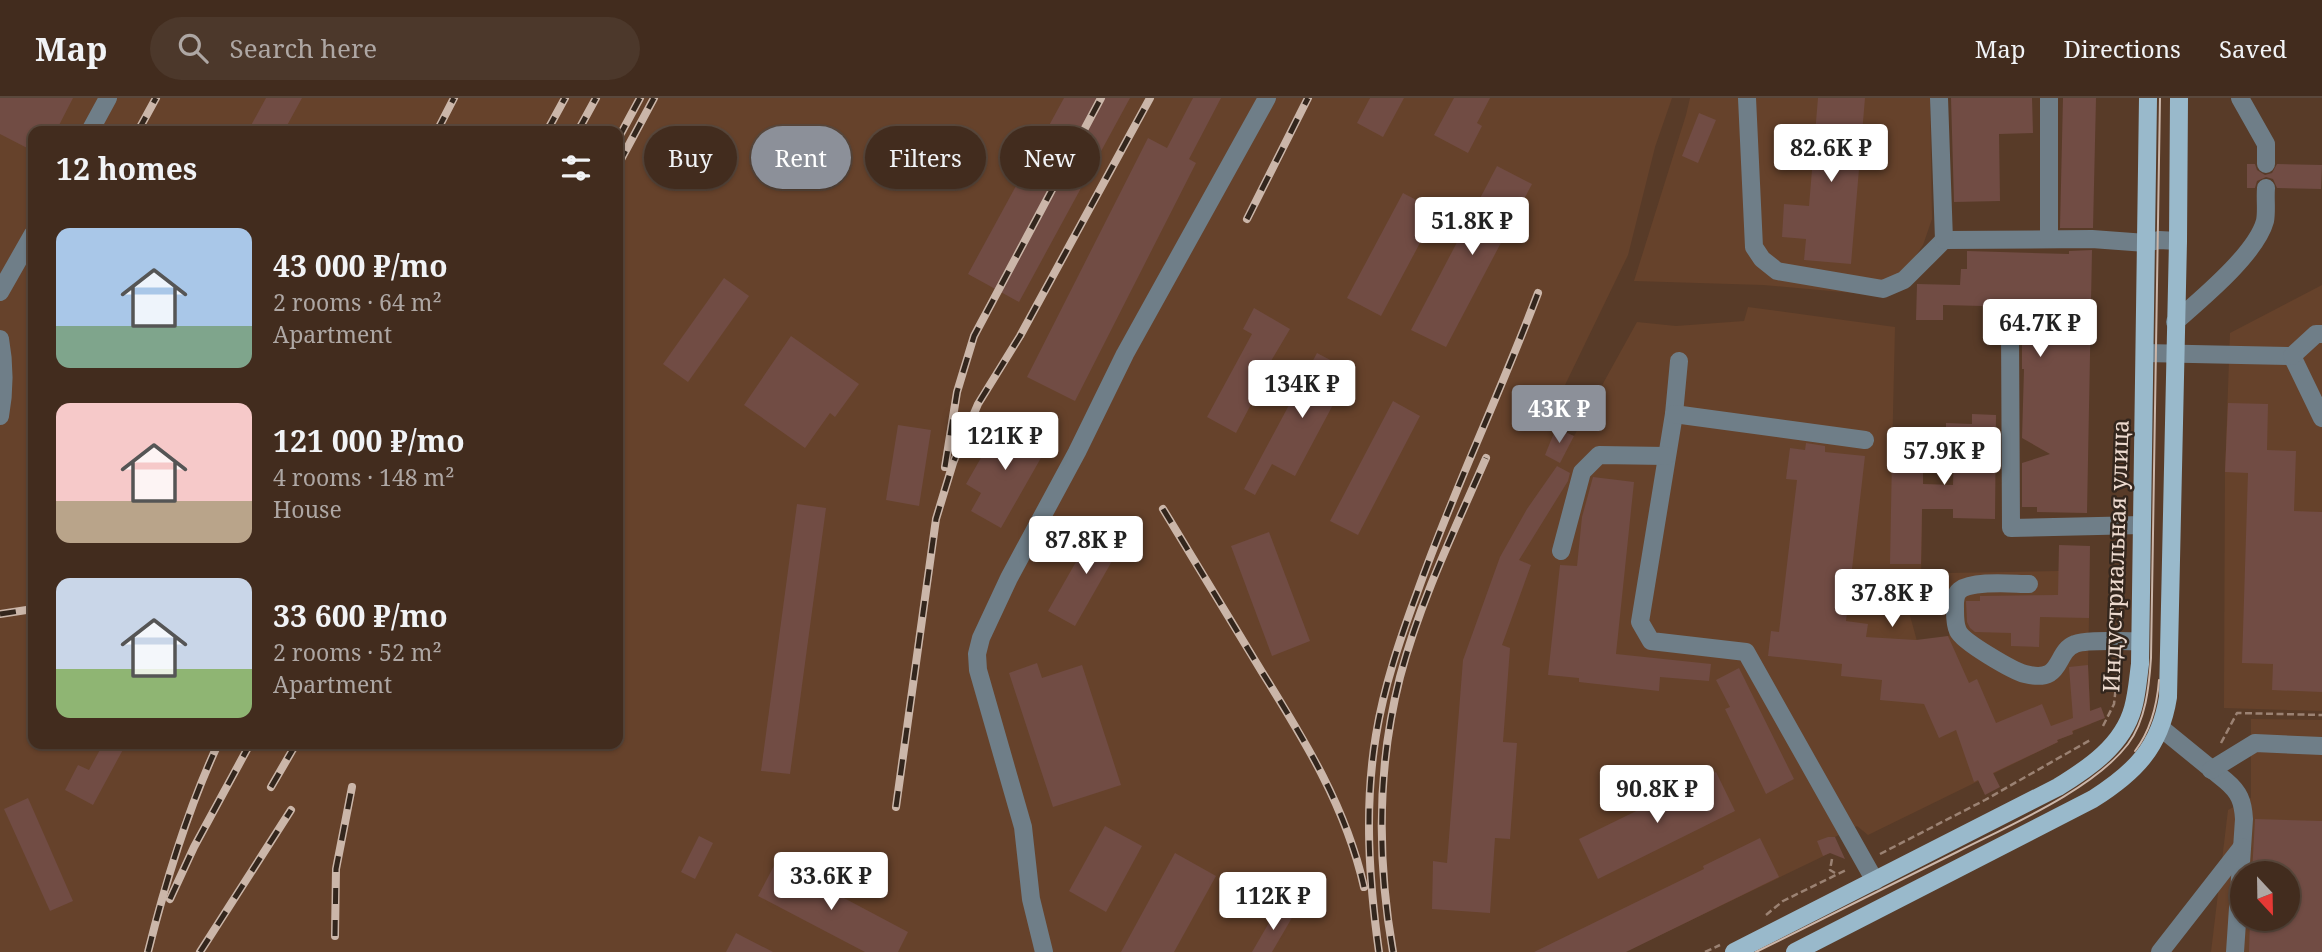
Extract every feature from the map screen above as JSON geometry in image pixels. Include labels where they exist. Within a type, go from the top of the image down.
[{"type":"main road","name":"Индустриальная улица","points":[[1734,952],[2058,787],[2098,760],[2121,735],[2134,708],[2140,664],[2148,98]]},
{"type":"main road","points":[[1795,952],[2093,799],[2139,763],[2153,745],[2161,728],[2168,697],[2179,98]]},
{"type":"lane","points":[[93,126],[108,98]]},
{"type":"lane","points":[[1044,952],[1031,899],[1023,827],[978,670],[977,654],[981,638],[1113,377],[1266,98]]},
{"type":"lane","points":[[1747,98],[1755,247],[1762,259],[1777,271],[1883,289],[1904,281],[1944,240],[2092,239],[2146,243],[2159,240],[2178,241]]},
{"type":"lane","points":[[1939,98],[1944,240]]},
{"type":"lane","points":[[2049,98],[2049,239]]},
{"type":"lane","points":[[2240,98],[2266,144],[2266,164]]},
{"type":"lane","points":[[2175,322],[2255,244],[2265,220],[2266,188]]},
{"type":"lane","points":[[0,292],[28,243]]},
{"type":"lane","points":[[2010,327],[2011,528],[2142,525]]},
{"type":"lane","points":[[2145,353],[2292,356],[2316,334],[2322,334]]},
{"type":"lane","points":[[0,339],[4,361],[0,416]]},
{"type":"lane","points":[[2292,356],[2322,418]]},
{"type":"lane","points":[[1679,361],[1674,414],[1640,622],[1651,640],[1746,652],[1875,881]]},
{"type":"lane","points":[[1674,414],[1866,440]]},
{"type":"lane","points":[[1561,551],[1582,472],[1591,461],[1599,455],[1666,456]]},
{"type":"lane","points":[[2029,584],[1976,584],[1961,590],[1955,598],[1956,627],[1959,633],[1967,642],[2021,673],[2040,676],[2054,671],[2067,650],[2078,643],[2140,641]]},
{"type":"lane","points":[[2161,728],[2236,790],[2241,798],[2244,819],[2235,952]]},
{"type":"lane","points":[[2211,770],[2255,743],[2322,746]]},
{"type":"lane","points":[[2160,952],[2242,848]]},
{"type":"path","points":[[2220,746],[2236,713],[2322,715]]},
{"type":"path","points":[[1832,859],[1830,870],[1837,874]]},
{"type":"shaded area","points":[[0,98],[1672,98],[1655,147],[1628,255],[1565,385],[1575,392],[1556,428],[1574,436],[1637,322],[1676,326],[1744,321],[1748,307],[1895,327],[1892,456],[1923,457],[1921,582],[1901,583],[1917,641],[1949,636],[1948,573],[2059,571],[2089,618],[2091,724],[1868,835],[1857,826],[1835,837],[1830,853],[1625,952],[0,952]]},
{"type":"shaded area","points":[[1690,98],[1930,98],[1932,219],[1923,245],[1892,291],[1853,293],[1763,285],[1634,281]]},
{"type":"shaded area","points":[[2322,285],[2322,711],[2224,708],[2225,472],[2230,333]]},
{"type":"shaded area","points":[[2251,719],[2322,720],[2322,952],[2211,952],[2228,810],[2251,798]]},
{"type":"building","points":[[0,98],[73,98],[59,126],[28,126],[28,148],[0,134]]},
{"type":"building","points":[[266,98],[302,98],[287,126],[251,126]]},
{"type":"building","points":[[1064,98],[1130,98],[1100,153],[1100,126],[1049,126]]},
{"type":"building","points":[[1193,98],[1221,98],[1189,159],[1196,163],[1075,401],[1027,377],[1148,138],[1167,148]]},
{"type":"building","points":[[1370,98],[1404,98],[1383,137],[1357,123]]},
{"type":"building","points":[[1454,98],[1490,98],[1477,123],[1482,126],[1468,153],[1434,135]]},
{"type":"building","points":[[1818,98],[1865,98],[1851,264],[1804,260],[1806,239],[1782,237],[1784,204],[1809,206]]},
{"type":"building","points":[[1951,98],[2032,98],[2033,133],[1999,134],[2000,201],[1954,202]]},
{"type":"building","points":[[2063,98],[2096,98],[2093,228],[2060,228]]},
{"type":"building","points":[[1699,113],[1716,120],[1698,163],[1682,156]]},
{"type":"building","points":[[2247,164],[2255,164],[2257,170],[2265,175],[2272,173],[2277,164],[2322,165],[2321,189],[2277,188],[2273,179],[2266,177],[2257,181],[2255,188],[2247,188]]},
{"type":"building","points":[[1497,166],[1532,184],[1446,347],[1411,330]]},
{"type":"building","points":[[1014,189],[1080,189],[1019,302],[968,274]]},
{"type":"building","points":[[1403,193],[1437,211],[1381,316],[1347,298]]},
{"type":"building","points":[[2092,250],[2087,513],[2037,512],[2037,507],[2022,507],[2022,463],[2050,454],[2022,438],[2022,307],[1943,305],[1943,320],[1916,320],[1917,284],[1960,285],[1961,269],[1967,269],[1967,251],[2069,254],[2069,251]]},
{"type":"building","points":[[724,278],[749,296],[688,382],[663,364]]},
{"type":"building","points":[[1254,308],[1290,329],[1268,366],[1270,368],[1236,433],[1207,417],[1252,334],[1243,329]]},
{"type":"building","points":[[791,336],[859,384],[835,417],[830,413],[805,448],[744,405]]},
{"type":"building","points":[[1317,353],[1351,371],[1295,476],[1272,464],[1255,495],[1244,489]]},
{"type":"building","points":[[1393,401],[1420,416],[1358,535],[1330,521]]},
{"type":"building","points":[[2228,403],[2268,404],[2267,450],[2296,451],[2294,511],[2322,512],[2322,692],[2272,690],[2273,664],[2242,663],[2248,473],[2225,472]]},
{"type":"building","points":[[1972,414],[1996,415],[1995,519],[1953,518],[1953,509],[1922,509],[1921,564],[1890,564],[1892,456],[1923,457],[1923,484],[1953,485],[1954,445],[1946,445],[1946,423],[1972,424]]},
{"type":"building","points":[[898,425],[931,430],[919,506],[886,500]]},
{"type":"building","points":[[1020,425],[1050,442],[1001,528],[971,511],[981,493],[966,484],[998,428],[1013,436]]},
{"type":"building","points":[[1556,428],[1574,436],[1560,463],[1545,455]]},
{"type":"building","points":[[1806,443],[1825,446],[1825,452],[1865,456],[1846,621],[1868,624],[1866,637],[1916,640],[1948,636],[1969,683],[1977,679],[1996,723],[2042,704],[2051,726],[2073,718],[2069,667],[2088,665],[2090,711],[2101,707],[2105,718],[2072,731],[2073,734],[2057,740],[2058,742],[1993,773],[2000,787],[1985,795],[1978,780],[1974,782],[1956,730],[1939,738],[1924,704],[1880,700],[1882,680],[1841,676],[1842,664],[1768,656],[1771,631],[1779,632],[1797,480],[1786,479],[1790,448],[1805,450]]},
{"type":"building","points":[[1557,466],[1570,473],[1568,481],[1519,560],[1531,565],[1502,645],[1510,648],[1503,742],[1517,743],[1510,839],[1495,838],[1490,913],[1432,909],[1433,861],[1447,863],[1463,660],[1500,557],[1527,509]]},
{"type":"building","points":[[1593,477],[1634,482],[1616,654],[1711,664],[1709,681],[1660,677],[1659,691],[1579,682],[1579,678],[1548,675],[1560,565],[1577,566],[1582,517]]},
{"type":"building","points":[[797,504],[826,508],[790,774],[761,771]]},
{"type":"building","points":[[1097,525],[1124,540],[1075,626],[1048,611]]},
{"type":"building","points":[[1269,532],[1310,641],[1272,656],[1231,546]]},
{"type":"building","points":[[2059,545],[2090,546],[2089,618],[2040,617],[2039,647],[2011,646],[2011,633],[1975,632],[1970,628],[1966,601],[1980,601],[1980,596],[2058,595]]},
{"type":"building","points":[[1037,663],[1042,678],[1082,665],[1121,785],[1053,807],[1009,673]]},
{"type":"building","points":[[1739,668],[1794,779],[1766,794],[1725,709],[1730,707],[1716,680]]},
{"type":"building","points":[[100,749],[123,749],[93,805],[65,790],[78,765],[89,770]]},
{"type":"building","points":[[1716,772],[1735,811],[1598,879],[1579,839]]},
{"type":"building","points":[[28,798],[73,901],[50,911],[4,809]]},
{"type":"building","points":[[2255,819],[2322,821],[2322,952],[2249,952],[2250,931],[2300,931],[2300,861],[2253,861]]},
{"type":"building","points":[[1105,826],[1142,846],[1106,912],[1069,891]]},
{"type":"building","points":[[699,836],[713,843],[695,879],[681,872]]},
{"type":"building","points":[[1835,837],[1845,859],[1830,853],[1823,856],[1817,841]]},
{"type":"building","points":[[1760,838],[1779,877],[1626,952],[1534,952],[1704,869],[1703,866]]},
{"type":"building","points":[[1175,853],[1216,876],[1174,952],[1121,952]]},
{"type":"building","points":[[776,862],[908,932],[898,952],[865,952],[758,896]]},
{"type":"building","points":[[1278,907],[1293,916],[1272,952],[1252,952]]},
{"type":"building","points":[[736,933],[773,952],[726,952]]},
{"type":"tram line","points":[[1756,952],[2000,831],[2072,792],[2113,761],[2128,744],[2139,725],[2148,692],[2151,658],[2160,98]]},
{"type":"tram line","points":[[2135,751],[2152,717],[2159,680]]},
{"type":"railway","points":[[141,126],[156,98]]},
{"type":"railway","points":[[440,126],[454,98]]},
{"type":"railway","points":[[550,126],[565,98]]},
{"type":"railway","points":[[581,126],[596,98]]},
{"type":"railway","points":[[623,130],[640,98]]},
{"type":"railway","points":[[623,156],[654,98]]},
{"type":"railway","points":[[945,467],[957,392],[974,336],[1101,98]]},
{"type":"railway","points":[[896,807],[936,519],[953,463],[978,404],[1020,336],[1150,98]]},
{"type":"railway","points":[[1247,219],[1308,98]]},
{"type":"railway","points":[[1379,952],[1370,871],[1369,816],[1372,762],[1383,699],[1431,555],[1538,293]]},
{"type":"railway","points":[[1393,952],[1382,848],[1383,779],[1392,711],[1418,621],[1486,458]]},
{"type":"railway","points":[[1163,509],[1294,723],[1322,775],[1347,829],[1364,887]]},
{"type":"railway","points":[[0,614],[28,610]]},
{"type":"railway","points":[[148,952],[178,846],[216,749]]},
{"type":"railway","points":[[170,899],[194,847],[247,749]]},
{"type":"railway","points":[[271,787],[293,749]]},
{"type":"railway","points":[[335,936],[336,869],[352,787]]},
{"type":"railway","points":[[200,952],[291,810]]}]
